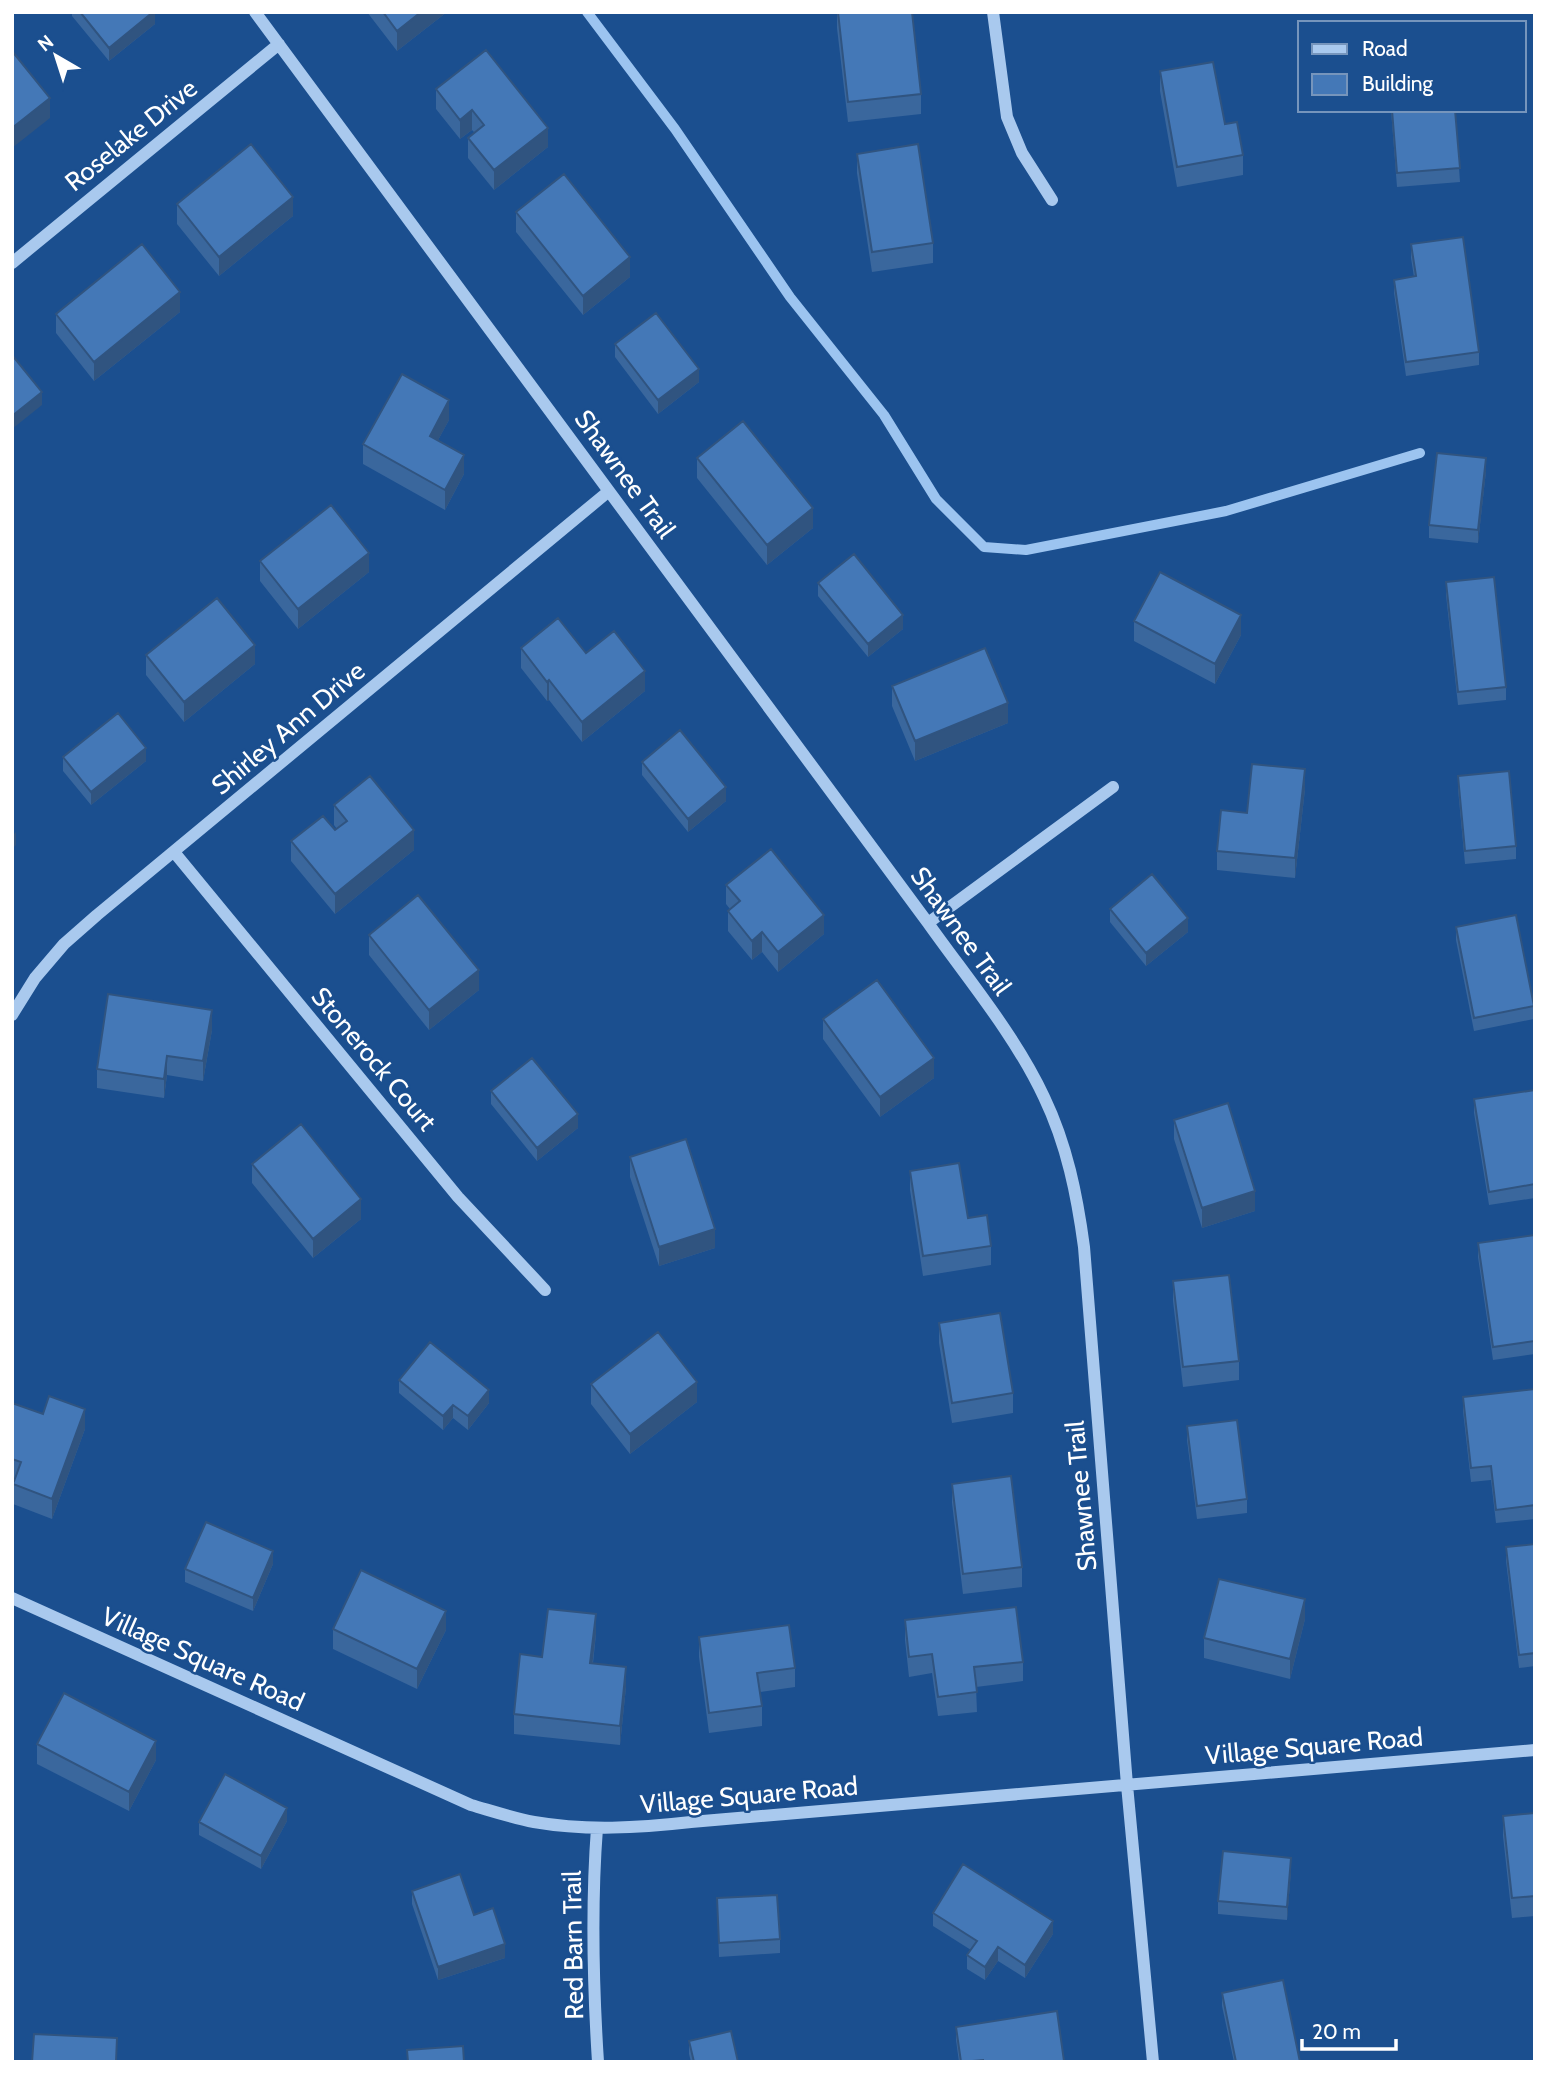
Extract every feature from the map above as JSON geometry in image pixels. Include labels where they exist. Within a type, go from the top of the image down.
[{"type":"street","name":"Shawnee Trail","points":[[255,12],[928,923],[1019,1051],[1044,1097],[1064,1144],[1077,1195],[1084,1247],[1127,1785],[1153,2062]]},
{"type":"street","points":[[993,12],[1007,117],[1022,153],[1052,200]]},
{"type":"street","name":"Roselake Drive","points":[[12,263],[279,44]]},
{"type":"street","name":"Shirley Ann Drive","points":[[12,1015],[35,978],[64,944],[97,915],[609,491]]},
{"type":"street","points":[[928,923],[1113,787]]},
{"type":"street","name":"Stonerock Court","points":[[174,852],[458,1197],[545,1290]]},
{"type":"street","name":"Village Square Road","points":[[12,1598],[471,1805],[533,1822],[597,1828],[639,1828],[1535,1750]]},
{"type":"street","name":"Red Barn Trail","points":[[597,1828],[594,1871],[598,2062]]},
{"type":"building","points":[[80,12],[153,12],[109,48]]},
{"type":"building","points":[[383,12],[421,12],[397,31]]},
{"type":"building","points":[[838,12],[912,12],[921,94],[848,102]]},
{"type":"building","points":[[486,50],[548,128],[494,170],[468,138],[484,125],[472,110],[460,120],[436,89]]},
{"type":"building","points":[[12,51],[50,98],[12,128]]},
{"type":"building","points":[[1213,62],[1225,124],[1237,122],[1243,155],[1177,167],[1160,71]]},
{"type":"building","points":[[1392,112],[1455,112],[1460,168],[1397,173]]},
{"type":"building","points":[[251,144],[293,197],[219,257],[177,204]]},
{"type":"building","points":[[918,144],[933,243],[872,252],[857,154]]},
{"type":"building","points":[[564,174],[630,257],[583,296],[516,212]]},
{"type":"building","points":[[1463,237],[1479,352],[1406,362],[1394,280],[1416,276],[1411,244]]},
{"type":"building","points":[[142,244],[180,292],[94,362],[56,314]]},
{"type":"building","points":[[656,313],[699,369],[658,400],[615,344]]},
{"type":"building","points":[[12,355],[42,392],[12,416]]},
{"type":"building","points":[[402,374],[449,400],[430,436],[464,455],[445,490],[363,444]]},
{"type":"building","points":[[743,421],[813,508],[767,545],[697,458]]},
{"type":"building","points":[[1437,453],[1486,458],[1478,530],[1429,525]]},
{"type":"building","points":[[331,505],[369,553],[298,609],[260,561]]},
{"type":"building","points":[[854,554],[903,615],[868,644],[818,583]]},
{"type":"building","points":[[1160,572],[1241,615],[1215,664],[1134,621]]},
{"type":"building","points":[[1494,577],[1506,687],[1458,692],[1446,582]]},
{"type":"building","points":[[217,598],[255,645],[184,702],[146,655]]},
{"type":"building","points":[[558,618],[586,653],[614,631],[645,671],[582,722],[521,648]]},
{"type":"building","points":[[985,648],[1008,703],[915,741],[892,686]]},
{"type":"building","points":[[118,713],[146,748],[91,792],[63,757]]},
{"type":"building","points":[[680,730],[726,787],[688,819],[642,762]]},
{"type":"building","points":[[1252,764],[1305,769],[1295,858],[1217,851],[1221,810],[1247,813]]},
{"type":"building","points":[[1509,771],[1516,846],[1465,851],[1458,776]]},
{"type":"building","points":[[370,776],[414,830],[335,894],[291,841],[323,816],[335,830],[347,821],[334,805]]},
{"type":"building","points":[[771,849],[824,915],[778,952],[762,932],[752,941],[728,911],[740,901],[726,885]]},
{"type":"building","points":[[1152,874],[1188,918],[1146,953],[1110,909]]},
{"type":"building","points":[[418,895],[479,970],[429,1010],[369,935]]},
{"type":"building","points":[[1516,915],[1534,1006],[1474,1018],[1456,927]]},
{"type":"building","points":[[877,980],[934,1058],[880,1097],[823,1019]]},
{"type":"building","points":[[108,994],[212,1010],[203,1061],[167,1056],[164,1079],[97,1069]]},
{"type":"building","points":[[532,1058],[578,1114],[537,1148],[491,1091]]},
{"type":"building","points":[[1535,1090],[1535,1184],[1489,1192],[1474,1099]]},
{"type":"building","points":[[1228,1103],[1255,1191],[1202,1208],[1174,1120]]},
{"type":"building","points":[[301,1124],[361,1199],[313,1239],[252,1164]]},
{"type":"building","points":[[686,1139],[715,1229],[659,1247],[630,1157]]},
{"type":"building","points":[[959,1163],[968,1218],[987,1215],[991,1246],[923,1256],[910,1171]]},
{"type":"building","points":[[1535,1235],[1535,1341],[1493,1347],[1478,1243]]},
{"type":"building","points":[[1229,1275],[1239,1361],[1183,1367],[1173,1281]]},
{"type":"building","points":[[1000,1313],[1013,1393],[952,1403],[939,1323]]},
{"type":"building","points":[[658,1332],[697,1382],[630,1434],[591,1384]]},
{"type":"building","points":[[430,1342],[489,1390],[468,1416],[453,1405],[443,1416],[399,1380]]},
{"type":"building","points":[[1535,1389],[1535,1505],[1496,1510],[1491,1466],[1471,1468],[1463,1397]]},
{"type":"building","points":[[49,1396],[85,1409],[52,1499],[13,1484],[21,1462],[12,1459],[12,1403],[43,1414]]},
{"type":"building","points":[[1237,1420],[1247,1499],[1197,1506],[1187,1426]]},
{"type":"building","points":[[1011,1476],[1022,1567],[963,1574],[952,1484]]},
{"type":"building","points":[[206,1522],[273,1551],[253,1598],[185,1569]]},
{"type":"building","points":[[1535,1544],[1535,1653],[1519,1655],[1506,1547]]},
{"type":"building","points":[[361,1570],[446,1611],[417,1669],[333,1629]]},
{"type":"building","points":[[1219,1579],[1305,1599],[1290,1659],[1204,1638]]},
{"type":"building","points":[[1016,1607],[1023,1662],[974,1667],[977,1692],[938,1697],[932,1654],[909,1657],[905,1620]]},
{"type":"building","points":[[548,1609],[596,1614],[590,1663],[626,1667],[620,1726],[514,1714],[520,1654],[542,1657]]},
{"type":"building","points":[[789,1625],[795,1668],[757,1673],[762,1706],[709,1713],[699,1637]]},
{"type":"building","points":[[64,1693],[156,1741],[129,1792],[37,1744]]},
{"type":"building","points":[[225,1774],[287,1808],[261,1856],[199,1822]]},
{"type":"building","points":[[1535,1813],[1535,1896],[1512,1898],[1503,1816]]},
{"type":"building","points":[[1223,1851],[1291,1858],[1287,1907],[1218,1901]]},
{"type":"building","points":[[963,1864],[1053,1921],[1025,1965],[998,1947],[985,1967],[967,1955],[977,1941],[933,1913]]},
{"type":"building","points":[[460,1874],[474,1915],[493,1908],[505,1944],[438,1967],[412,1891]]},
{"type":"building","points":[[777,1895],[780,1939],[719,1943],[717,1898]]},
{"type":"building","points":[[1283,1980],[1300,2062],[1236,2062],[1222,1993]]},
{"type":"building","points":[[1057,2011],[1064,2061],[961,2062],[956,2027]]},
{"type":"building","points":[[731,2031],[738,2062],[694,2062],[689,2041]]},
{"type":"building","points":[[34,2034],[117,2038],[116,2062],[32,2062]]},
{"type":"building","points":[[463,2046],[464,2062],[408,2062],[407,2050]]},
{"type":"waterway","points":[[587,12],[675,129],[790,297],[884,415],[936,499],[984,547],[1026,550],[1226,511],[1420,453]]}]
